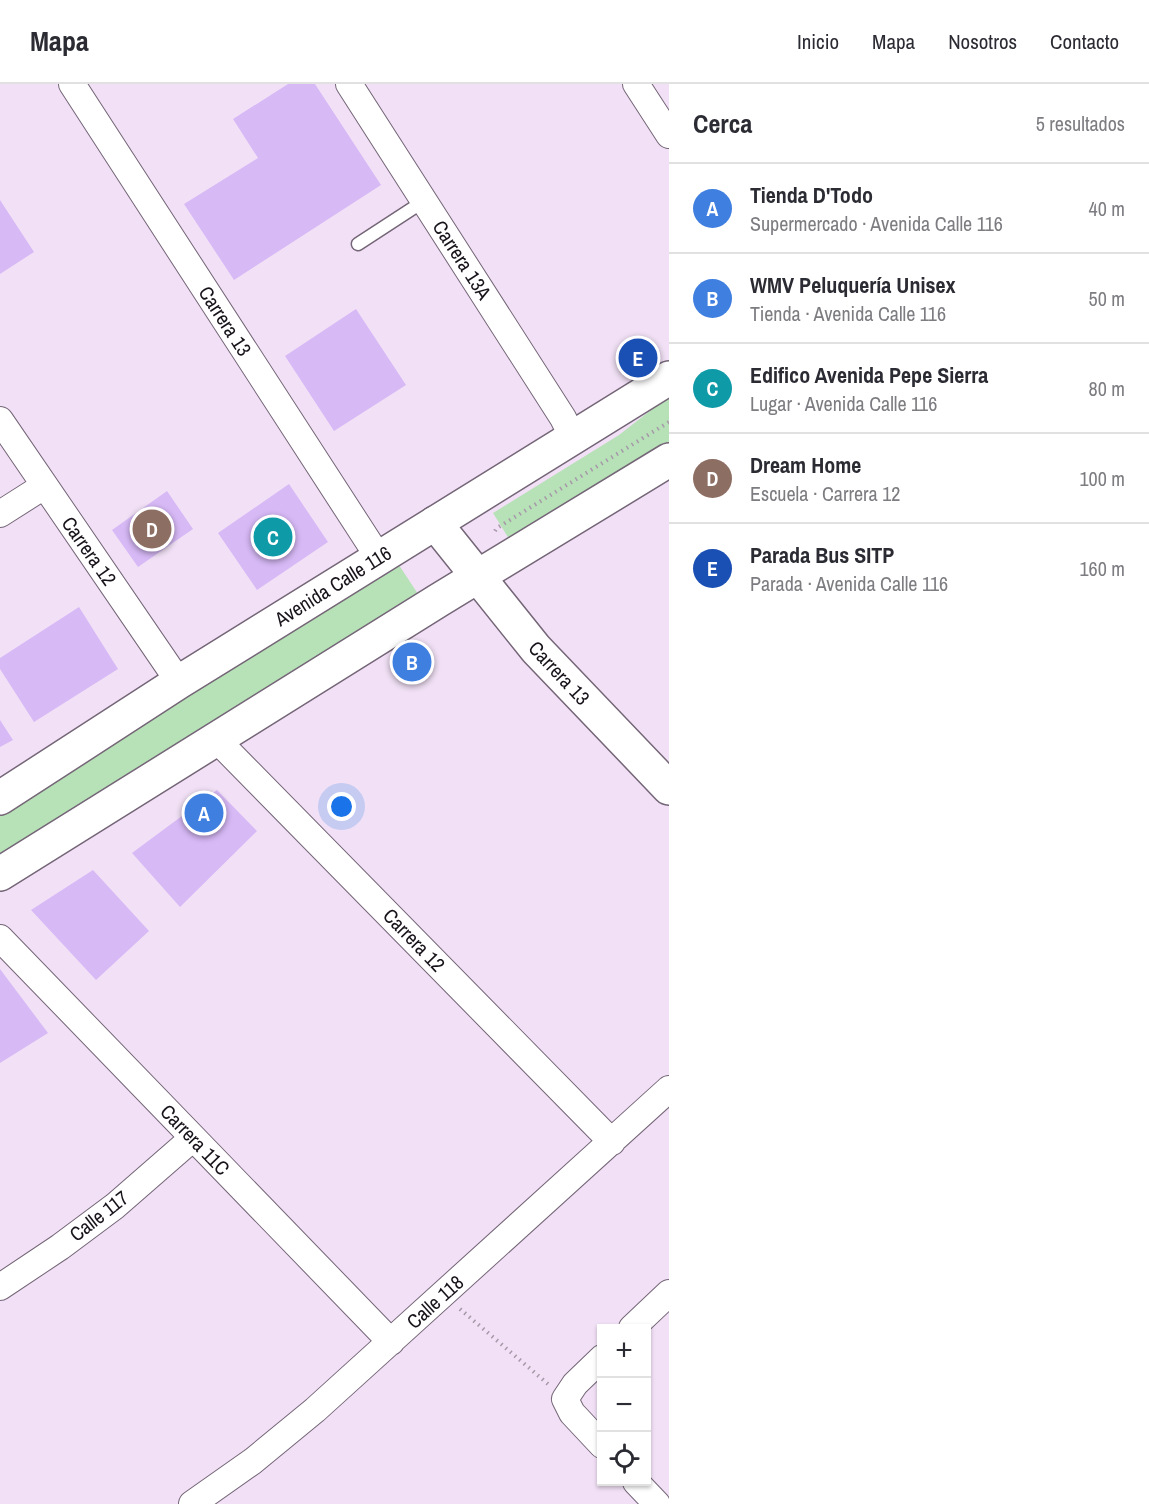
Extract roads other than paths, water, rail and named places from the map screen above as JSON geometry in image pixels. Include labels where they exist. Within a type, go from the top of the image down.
[{"type":"main road","name":"Avenida Calle 116","points":[[0,798],[179,682],[669,378]]},
{"type":"main road","points":[[0,874],[215,738],[669,460]]},
{"type":"main road","name":"Carrera 13","points":[[435,523],[536,649],[669,788]]},
{"type":"street","name":"Carrera 13","points":[[72,84],[378,558]]},
{"type":"street","name":"Carrera 13A","points":[[349,84],[563,418],[573,438]]},
{"type":"street","points":[[636,84],[669,135]]},
{"type":"street","name":"Carrera 12","points":[[0,420],[179,682]]},
{"type":"street","points":[[0,514],[44,486]]},
{"type":"street","name":"Carrera 12","points":[[215,738],[612,1142]]},
{"type":"street","name":"Carrera 11C","points":[[0,938],[391,1342]]},
{"type":"street","name":"Calle 118","points":[[202,1501],[306,1418],[669,1089]]},
{"type":"street","name":"Calle 117","points":[[0,1287],[60,1247],[115,1206],[193,1138]]},
{"type":"street","points":[[637,1324],[669,1293]]},
{"type":"street","points":[[597,1363],[575,1384],[565,1399],[572,1413],[597,1440]]},
{"type":"street","points":[[640,1486],[657,1504]]},
{"type":"lane","points":[[358,244],[424,201]]},
{"type":"place","name":"Parada Bus SITP","points":[[638,358]]},
{"type":"place","name":"Dream Home","points":[[152,529]]},
{"type":"place","name":"Edifico Avenida Pepe Sierra","points":[[273,537]]},
{"type":"place","name":"WMV Peluquería Unisex","points":[[412,662]]},
{"type":"place","name":"Tienda D'Todo","points":[[204,813]]}]
